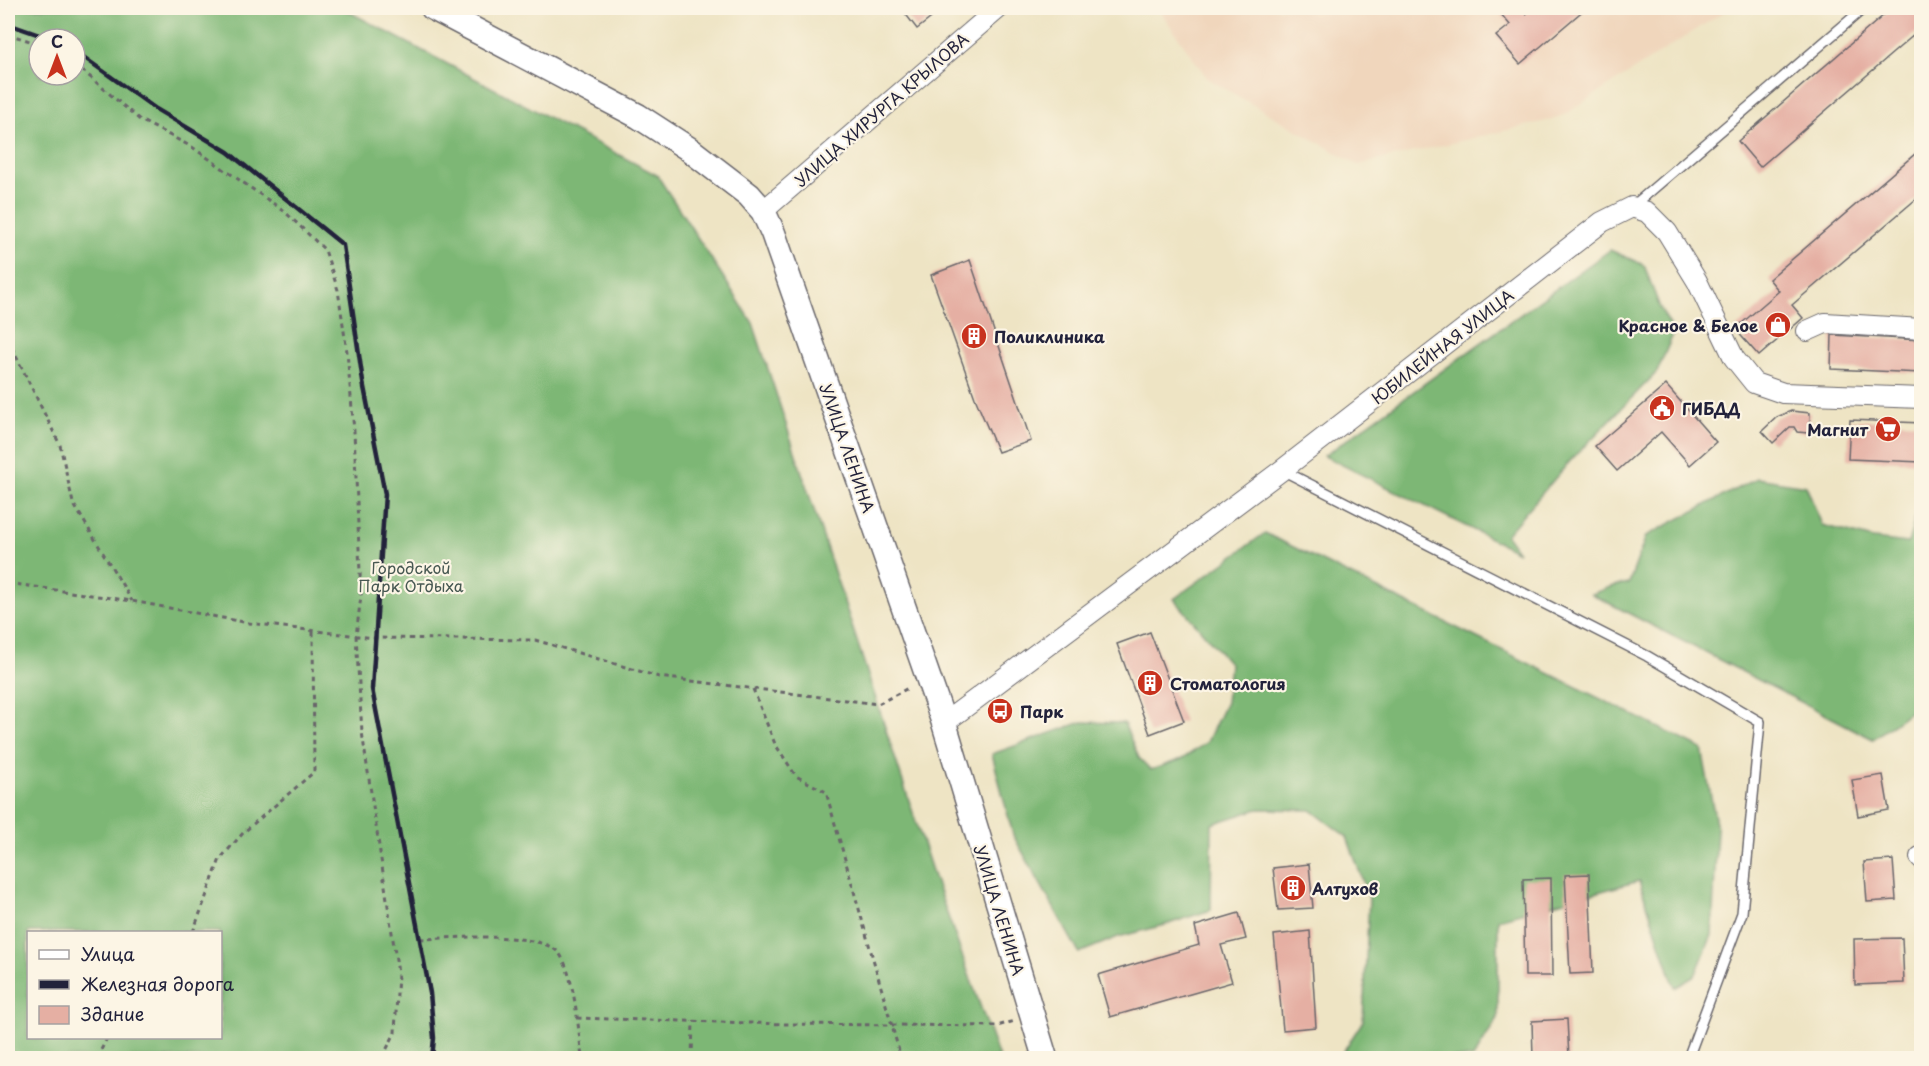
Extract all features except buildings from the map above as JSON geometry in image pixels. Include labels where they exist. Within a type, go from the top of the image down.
[{"type":"street","name":"УЛИЦА ЛЕНИНА","points":[[433,8],[638,116],[689,149],[749,195],[763,211],[944,723],[1045,1059]]},
{"type":"street","name":"УЛИЦА ХИРУРГА КРЫЛОВА","points":[[763,211],[999,8]]},
{"type":"street","points":[[1632,207],[1647,212],[1667,232],[1697,281],[1734,358],[1754,383],[1783,393],[1922,398]]},
{"type":"street","name":"ЮБИЛЕЙНАЯ УЛИЦА","points":[[944,723],[1282,470],[1602,222],[1632,207]]},
{"type":"street","points":[[1807,331],[1825,323],[1922,329]]},
{"type":"lane","points":[[1632,207],[1864,8]]},
{"type":"lane","points":[[1282,470],[1647,656],[1760,722],[1742,913],[1688,1059]]},
{"type":"path","points":[[8,33],[27,40]]},
{"type":"path","points":[[87,74],[140,120],[192,147],[284,211],[325,250],[338,290],[347,352],[354,431],[361,596],[356,636],[362,732],[398,973],[395,1034],[382,1059]]},
{"type":"path","points":[[8,340],[60,445],[73,503],[132,601]]},
{"type":"path","points":[[8,583],[132,601],[249,623],[356,636],[535,640],[659,677],[878,704],[928,678]]},
{"type":"path","points":[[194,931],[220,859],[244,832],[314,772],[313,631]]},
{"type":"path","points":[[753,689],[775,744],[796,776],[826,792],[901,1059]]},
{"type":"path","points":[[420,939],[483,936],[536,942],[557,951],[570,977],[582,1059]]},
{"type":"path","points":[[577,1018],[997,1026],[1032,1017]]},
{"type":"path","points":[[692,1059],[693,1021]]},
{"type":"path","points":[[97,1059],[107,1039]]},
{"type":"shaded area","points":[[1158,8],[1730,8],[1559,118],[1358,165],[1208,79]]},
{"type":"green space","name":"Городской Парк Отдыха","points":[[8,8],[342,8],[657,175],[753,323],[935,880],[999,1058],[8,1058]]},
{"type":"green space","points":[[1610,250],[1644,265],[1660,308],[1674,332],[1657,372],[1571,460],[1506,535],[1518,552],[1324,456]]},
{"type":"green space","points":[[1757,478],[1806,486],[1822,525],[1873,539],[1908,543],[1917,511],[1921,512],[1921,703],[1873,739],[1591,594],[1629,583],[1646,536]]},
{"type":"green space","points":[[1265,533],[1702,749],[1717,829],[1712,935],[1695,976],[1675,988],[1639,881],[1498,919],[1498,1018],[1473,1058],[1339,1058],[1363,1021],[1369,898],[1347,837],[1311,810],[1258,809],[1212,824],[1211,910],[1118,937],[1079,953],[1013,835],[992,754],[1082,722],[1124,723],[1139,758],[1151,770],[1182,759],[1207,742],[1226,702],[1230,664],[1174,599]]},
{"type":"railway","points":[[8,24],[27,31]]},
{"type":"railway","points":[[87,60],[156,109],[228,152],[343,245],[363,382],[385,494],[372,689],[430,993],[434,1038],[432,1058]]},
{"type":"place","name":"Красное & Белое","points":[[1778,325]]},
{"type":"place","name":"Поликлиника","points":[[974,336]]},
{"type":"place","name":"ГИБДД","points":[[1662,408]]},
{"type":"place","name":"Магнит","points":[[1888,429]]},
{"type":"place","name":"Стоматология","points":[[1150,683]]},
{"type":"place","name":"Парк","points":[[1000,711]]},
{"type":"place","name":"Алтухов","points":[[1293,888]]}]
